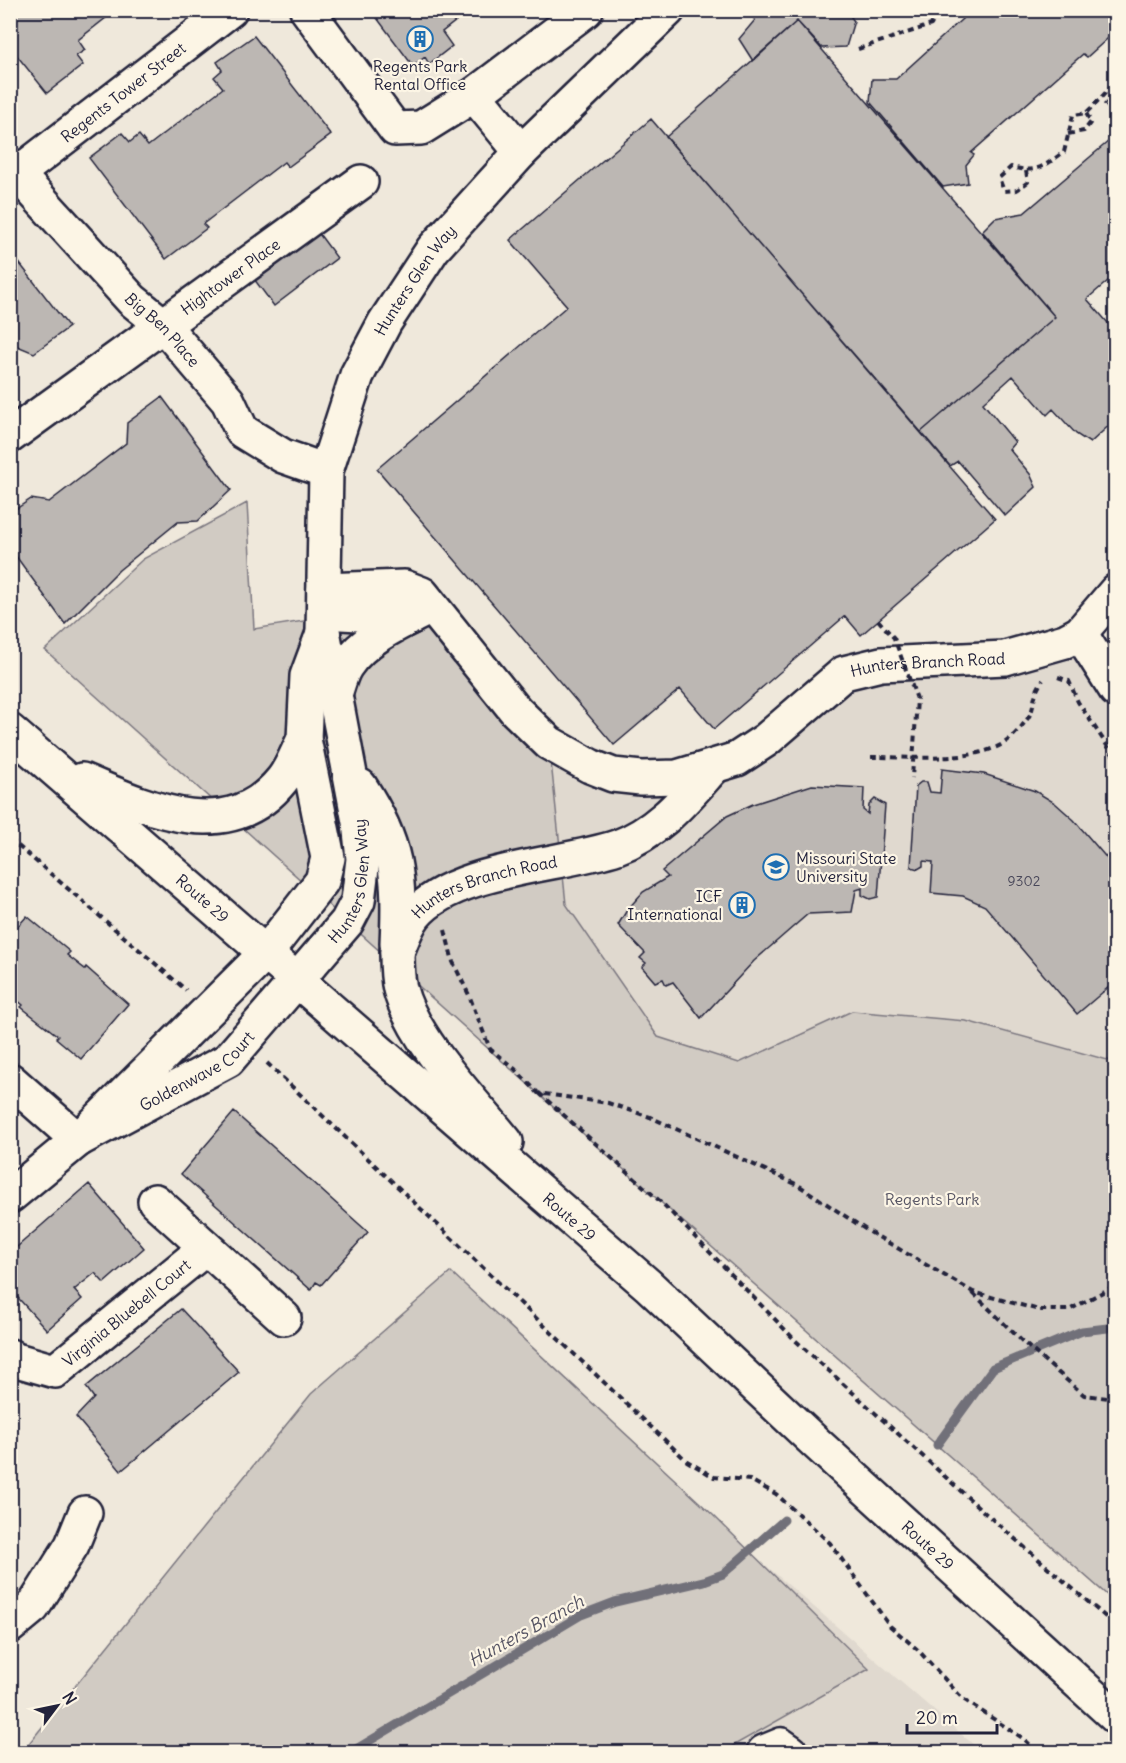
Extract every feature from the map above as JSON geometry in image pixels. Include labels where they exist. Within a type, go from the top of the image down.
[{"type":"street","name":"Regents Tower Street","points":[[14,170],[230,10]]},
{"type":"street","points":[[307,10],[395,129],[421,128],[474,95],[586,10]]},
{"type":"street","name":"Hunters Glen Way","points":[[298,981],[347,922],[358,901],[363,859],[359,822],[334,697],[324,611],[326,471],[357,375],[385,322],[433,249],[521,152],[668,10]]},
{"type":"street","points":[[474,95],[521,152]]},
{"type":"street","name":"Big Ben Place","points":[[14,170],[132,300],[163,325],[228,401],[242,431],[283,456],[326,471]]},
{"type":"street","name":"Hightower Place","points":[[10,436],[361,182]]},
{"type":"street","name":"Hunters Branch Road","points":[[324,611],[404,587],[422,594],[421,612],[549,743],[572,758],[613,775],[641,778],[677,777],[712,769],[737,759],[766,740],[844,674],[881,664],[1005,658],[1040,650],[1080,633],[1116,591]]},
{"type":"street","name":"Hunters Glen Way","points":[[266,953],[322,881],[328,858],[304,739],[307,676],[324,611]]},
{"type":"street","points":[[334,697],[346,667],[359,652],[421,612]]},
{"type":"street","points":[[1080,633],[1116,690]]},
{"type":"street","name":"Route 29","points":[[10,731],[648,1286],[815,1443],[1116,1717]]},
{"type":"street","points":[[53,767],[140,805],[190,818],[219,817],[245,810],[266,797],[284,778],[304,739]]},
{"type":"street","name":"Hunters Glen Way","points":[[348,768],[378,814],[389,837],[398,871],[397,952],[400,989],[412,1018],[438,1058],[562,1211]]},
{"type":"street","name":"Hunters Branch Road","points":[[397,952],[414,915],[432,899],[476,880],[618,846],[668,818],[712,769]]},
{"type":"street","name":"Goldenwave Court","points":[[10,1196],[78,1140],[266,953]]},
{"type":"street","name":"Goldenwave Court","points":[[78,1140],[228,1060],[298,981]]},
{"type":"street","points":[[10,1080],[78,1140]]},
{"type":"street","points":[[154,1201],[284,1318]]},
{"type":"street","name":"Virginia Bluebell Court","points":[[10,1356],[13,1359],[55,1371],[206,1248]]},
{"type":"street","points":[[10,1626],[33,1607],[72,1545],[85,1513]]},
{"type":"street","points":[[764,1752],[781,1745],[791,1752]]},
{"type":"path","points":[[858,48],[932,25],[939,10]]},
{"type":"path","points":[[1026,171],[1028,182],[1017,190],[1004,191],[999,178],[1011,167],[1026,171],[1038,170],[1064,152],[1072,115],[1086,113],[1116,82]]},
{"type":"path","points":[[1068,134],[1084,131],[1091,122],[1086,113]]},
{"type":"path","points":[[878,620],[894,638],[917,699],[912,778]]},
{"type":"path","points":[[871,757],[954,756],[994,748],[1012,737],[1030,715],[1034,691],[1049,673],[1069,681],[1078,702],[1116,759]]},
{"type":"path","points":[[10,839],[162,968]]},
{"type":"path","points":[[444,928],[453,962],[469,995],[490,1049],[661,1202],[795,1340],[985,1513],[1116,1626]]},
{"type":"path","points":[[263,1060],[687,1461],[714,1477],[750,1480],[776,1494],[830,1543],[890,1626],[918,1650],[963,1699],[1024,1739],[1038,1752]]},
{"type":"path","points":[[538,1093],[608,1103],[650,1117],[798,1185],[868,1231],[973,1292],[1024,1343],[1083,1395],[1116,1399]]},
{"type":"path","points":[[973,1292],[1039,1310],[1069,1310],[1116,1285]]},
{"type":"shaded area","points":[[1065,641],[1115,698],[1115,1062],[966,1021],[852,1011],[739,1063],[658,1037],[566,904],[549,743],[677,777],[844,673]]},
{"type":"shaded area","points":[[740,1543],[982,1752],[345,1752]]},
{"type":"green space","name":"Regents Park","points":[[247,503],[254,629],[329,617],[404,587],[549,743],[566,904],[658,1037],[739,1063],[852,1011],[966,1021],[1115,1062],[1115,1602],[571,1123],[45,650],[143,559]]},
{"type":"green space","points":[[451,1272],[713,1515],[869,1669],[722,1752],[22,1752],[311,1394]]},
{"type":"building","points":[[10,10],[116,10],[78,40],[85,50],[76,56],[83,65],[47,93],[10,47]]},
{"type":"building","name":"Regents Park Rental Office","points":[[371,10],[470,10],[442,32],[452,46],[429,64],[425,57],[413,66]]},
{"type":"building","points":[[749,10],[858,10],[851,17],[854,21],[846,47],[822,48],[797,21],[753,61],[739,39],[755,20]]},
{"type":"building","points":[[972,10],[1108,10],[1116,22],[1116,31],[1087,57],[1083,54],[971,153],[974,155],[966,165],[968,183],[943,187],[870,102],[872,79],[896,79]]},
{"type":"building","points":[[797,21],[1055,317],[921,432],[666,137]]},
{"type":"building","points":[[254,36],[331,135],[288,167],[284,162],[203,224],[207,228],[166,259],[89,158],[122,133],[130,142],[139,135],[148,146],[223,88],[214,77],[222,70],[217,62]]},
{"type":"building","points":[[1116,94],[1116,118],[1104,104]]},
{"type":"building","points":[[651,119],[995,519],[861,635],[845,616],[714,729],[680,689],[614,745],[377,469],[567,306],[510,240]]},
{"type":"building","points":[[1116,135],[1116,274],[1087,299],[1116,332],[1116,419],[1090,443],[1076,434],[1053,409],[1047,415],[1013,376],[983,403],[1015,442],[1009,449],[1030,474],[1036,487],[1005,516],[958,461],[950,466],[921,432],[1055,317],[982,231],[995,218],[1024,213]]},
{"type":"building","points":[[317,231],[337,258],[274,306],[254,279]]},
{"type":"building","points":[[10,251],[69,327],[34,353],[10,343]]},
{"type":"building","points":[[162,397],[231,490],[198,521],[178,522],[119,570],[65,624],[10,548],[10,513],[31,499],[49,502],[126,443],[127,423]]},
{"type":"building","points":[[942,769],[984,774],[1035,791],[1055,803],[1074,820],[1116,869],[1116,988],[1110,986],[1077,1014],[985,906],[963,896],[931,893],[933,862],[923,861],[923,866],[918,869],[911,867],[916,786],[921,782],[927,782],[930,792],[940,793]]},
{"type":"building","name":"ICF International","points":[[812,785],[864,788],[863,810],[868,814],[869,805],[875,799],[885,805],[878,897],[870,899],[862,895],[862,888],[856,890],[852,912],[808,914],[754,961],[701,1018],[673,982],[666,985],[663,979],[655,982],[642,967],[646,963],[640,958],[645,953],[618,925],[627,910],[643,892],[668,877],[662,871],[727,816],[753,804]]},
{"type":"building","points":[[27,916],[70,952],[67,955],[85,969],[86,967],[128,1004],[81,1059],[56,1038],[58,1036],[21,1007],[23,1005],[10,994],[10,935]]},
{"type":"building","points":[[234,1112],[368,1232],[321,1285],[316,1282],[311,1290],[181,1174]]},
{"type":"building","points":[[89,1184],[144,1248],[104,1283],[95,1273],[74,1290],[82,1299],[47,1330],[10,1289],[10,1253]]},
{"type":"building","points":[[181,1309],[239,1372],[121,1471],[76,1417],[94,1398],[86,1387]]},
{"type":"waterway","name":"Hunters Branch","points":[[937,1445],[993,1368],[1082,1331],[1116,1327]]},
{"type":"waterway","name":"Hunters Branch","points":[[351,1752],[581,1615],[615,1602],[704,1581],[723,1574],[784,1520]]},
{"type":"place","name":"Regents Park Rental Office","points":[[420,39]]},
{"type":"place","name":"Missouri State University","points":[[776,867]]},
{"type":"place","name":"ICF International","points":[[742,905]]}]
